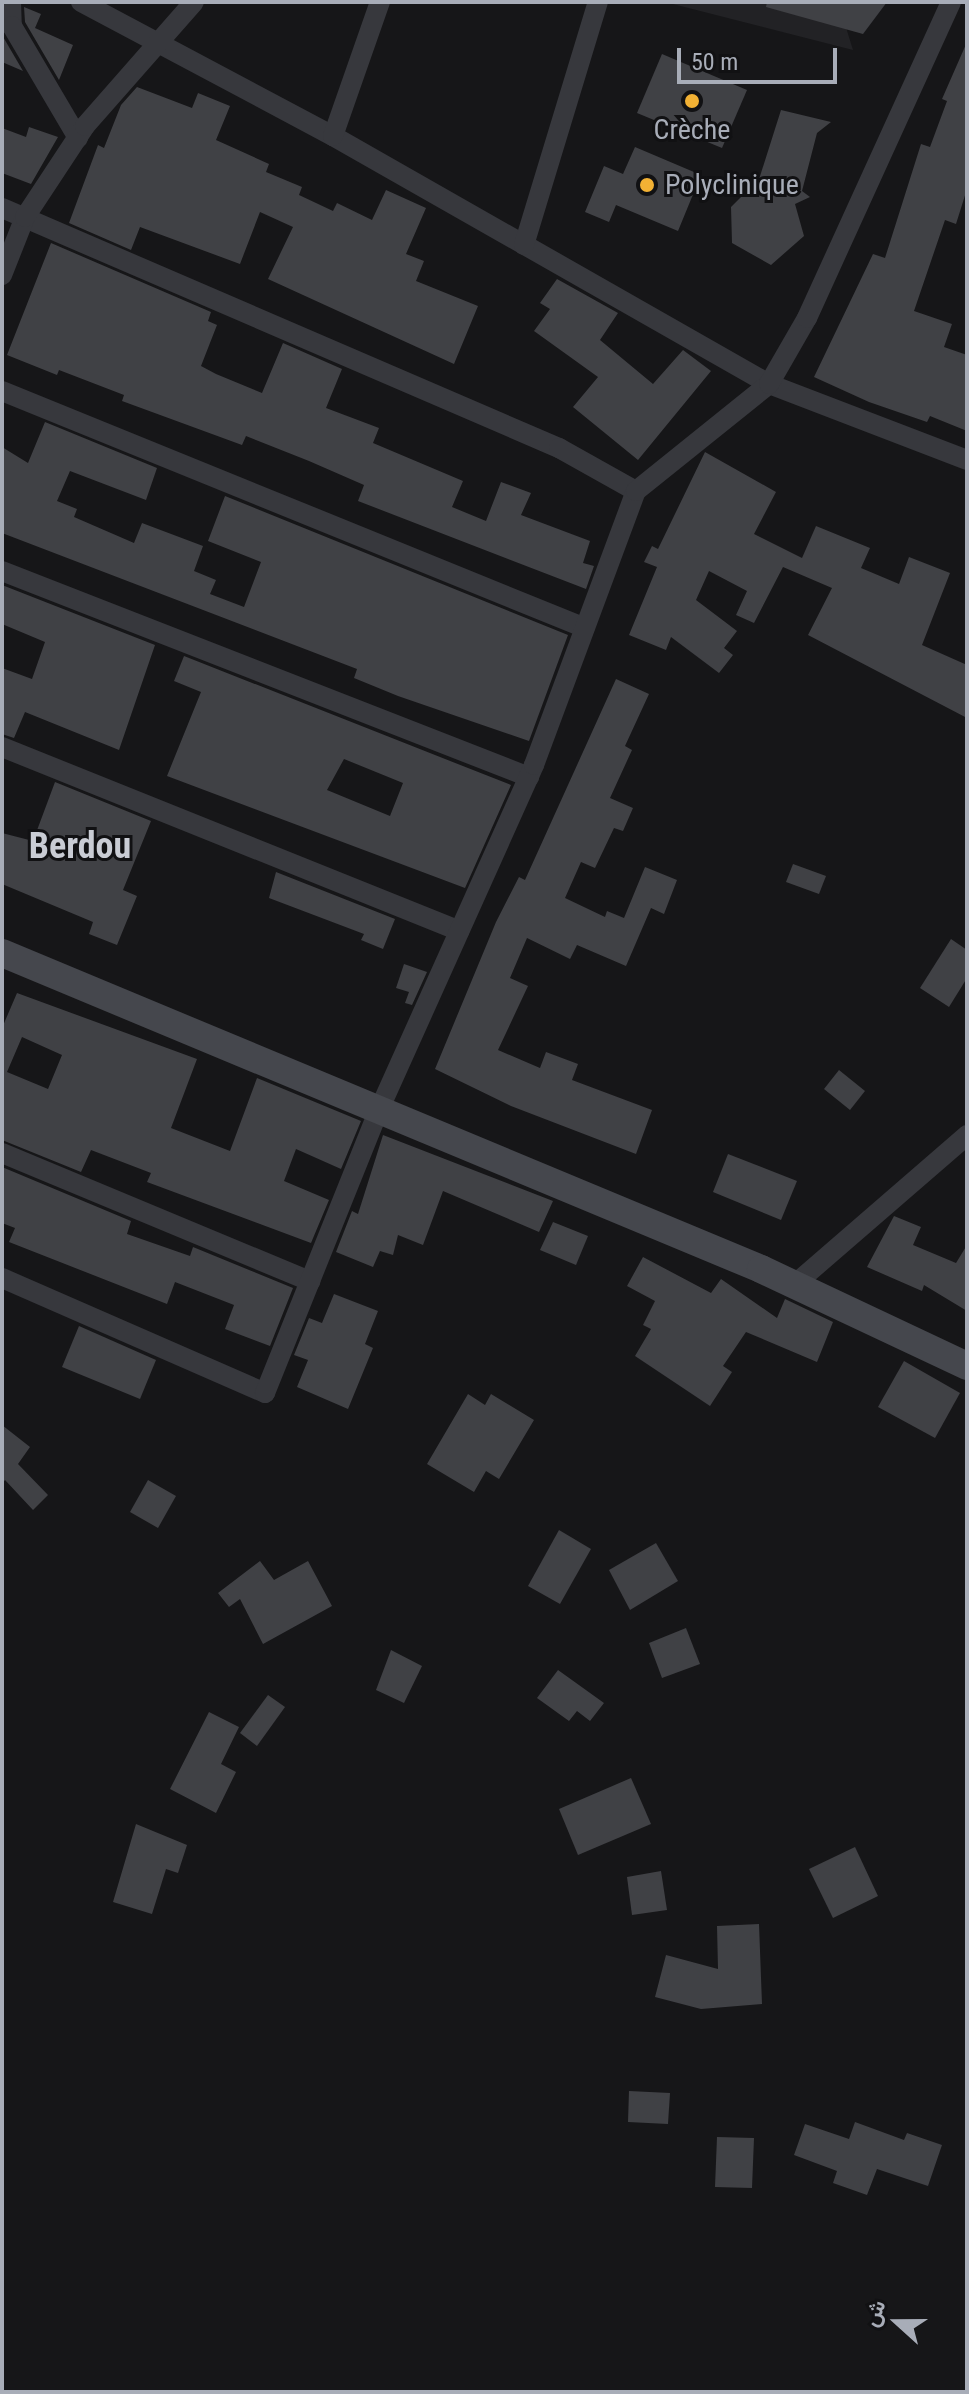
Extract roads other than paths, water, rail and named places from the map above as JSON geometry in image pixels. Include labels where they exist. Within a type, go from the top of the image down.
[{"type":"main road","points":[[2,953],[794,1285],[967,1366]]},
{"type":"street","points":[[11,2],[12,26],[78,138]]},
{"type":"street","points":[[81,2],[159,40],[333,136],[769,384],[967,460]]},
{"type":"street","points":[[2,275],[25,217],[78,138],[194,2]]},
{"type":"street","points":[[333,136],[380,2]]},
{"type":"street","points":[[524,245],[598,2]]},
{"type":"street","points":[[2,1278],[265,1393],[379,1110],[529,777],[636,491],[769,384],[807,318],[951,2]]},
{"type":"street","points":[[2,208],[559,448],[636,491]]},
{"type":"street","points":[[2,391],[585,628]]},
{"type":"street","points":[[2,571],[529,777]]},
{"type":"street","points":[[2,747],[459,931]]},
{"type":"street","points":[[794,1285],[967,1135]]},
{"type":"street","points":[[2,1153],[310,1281]]},
{"type":"place","name":"Crèche","points":[[692,101]]},
{"type":"place","name":"Polyclinique","points":[[647,185]]},
{"type":"district","name":"Berdou","points":[[80,847]]}]
